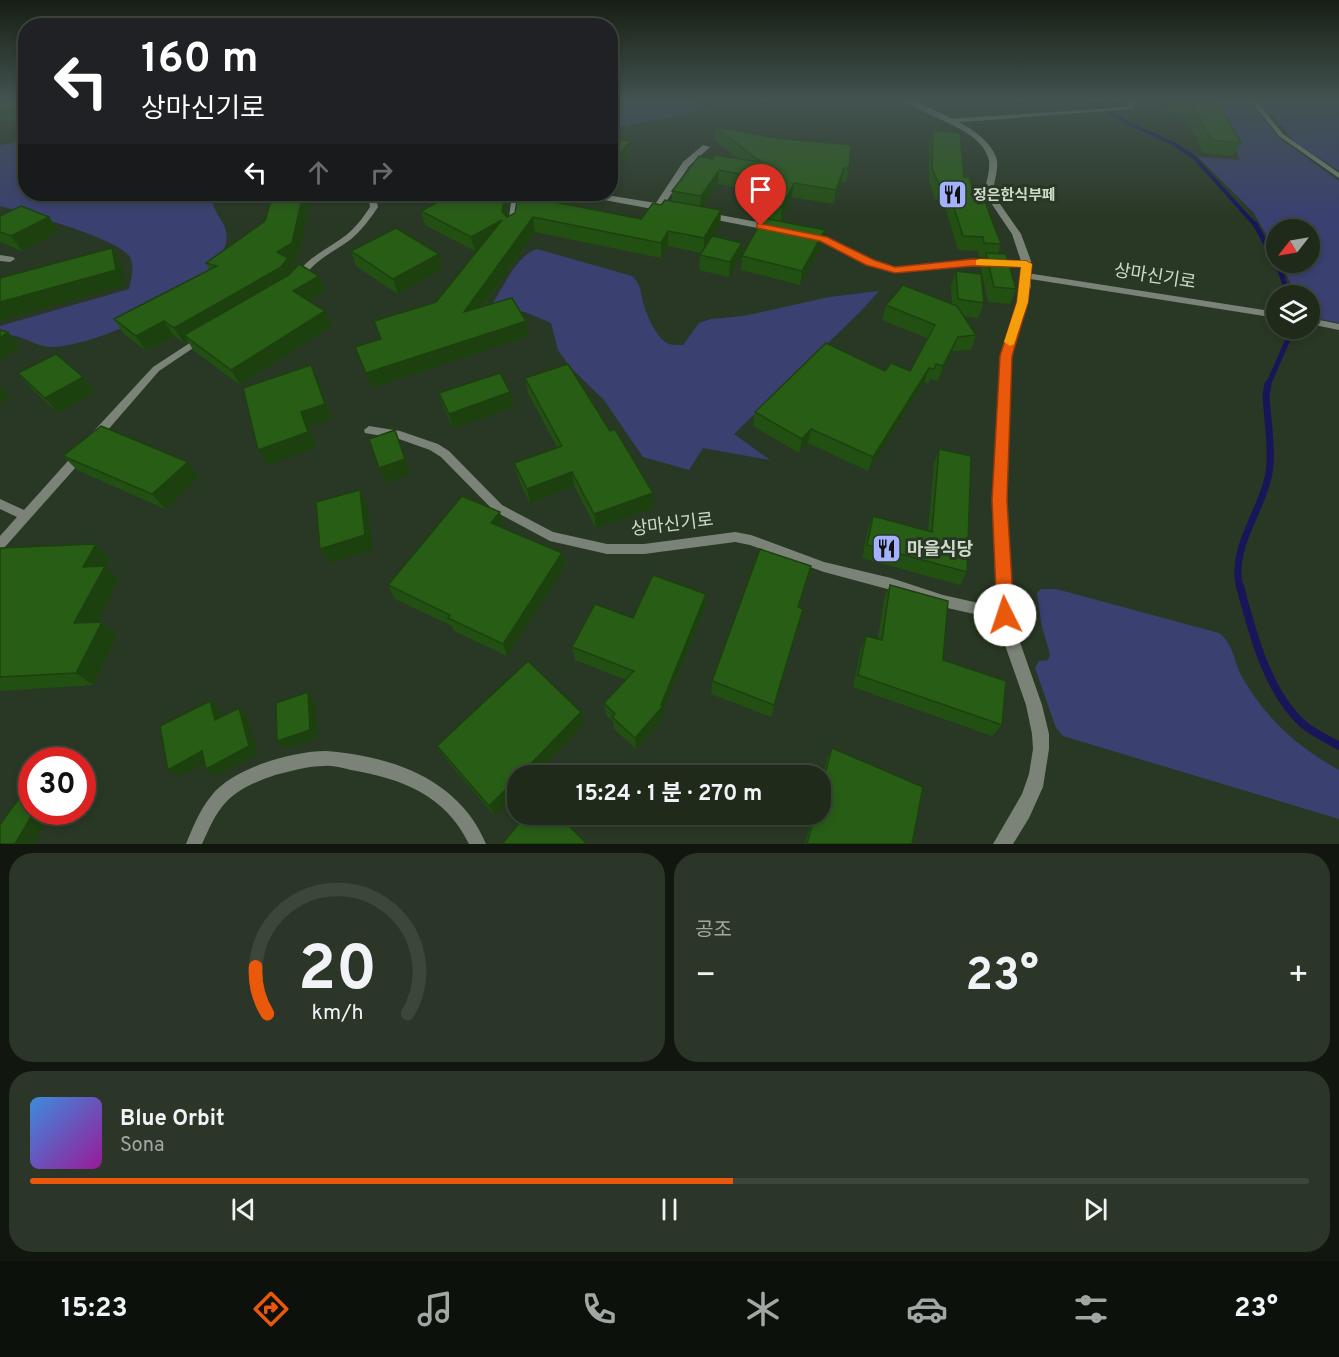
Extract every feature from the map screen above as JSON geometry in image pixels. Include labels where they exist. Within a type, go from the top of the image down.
[{"type":"street","points":[[977,139],[992,155],[989,194],[1020,242],[1027,270],[1023,302],[1006,356],[1000,500],[1005,615],[1009,634],[1029,686],[1038,719],[1041,749],[1036,779],[1025,807],[1002,844]]},
{"type":"street","points":[[658,207],[692,157],[706,147]]},
{"type":"street","points":[[618,200],[680,210]]},
{"type":"street","points":[[690,212],[788,231]]},
{"type":"street","name":"상마신기로","points":[[799,233],[823,239],[870,262],[895,270],[973,262],[1027,270]]},
{"type":"lane","points":[[1287,139],[1339,176]]},
{"type":"lane","points":[[292,286],[309,264],[349,237],[362,224],[374,207],[373,201]]},
{"type":"lane","points":[[511,227],[515,201]]},
{"type":"lane","name":"상마신기로","points":[[1027,270],[1266,313]]},
{"type":"lane","points":[[1320,323],[1339,327]]},
{"type":"lane","points":[[91,441],[156,369],[212,333]]},
{"type":"lane","name":"상마신기로","points":[[369,430],[400,435],[434,447],[445,454],[498,508],[550,537],[607,549],[635,549],[686,545],[735,537],[751,540],[824,567],[891,584],[942,601],[1005,615]]},
{"type":"lane","points":[[0,544],[84,450]]},
{"type":"lane","points":[[0,504],[26,516]]},
{"type":"lane","points":[[194,844],[211,809],[228,790],[250,778],[279,767],[323,758],[372,764],[409,775],[456,808],[471,827],[478,844]]},
{"type":"shaded area","points":[[1231,139],[1281,139],[1339,181],[1339,323],[1320,319],[1320,285],[1291,285],[1286,273],[1320,273],[1320,219],[1266,219],[1266,234],[1253,212],[1198,157],[1240,160]]},
{"type":"shaded area","points":[[1293,139],[1339,139],[1339,171]]},
{"type":"shaded area","points":[[18,142],[18,201],[213,201],[226,229],[226,243],[222,254],[207,276],[185,295],[108,334],[69,345],[52,347],[39,345],[20,337],[0,336],[0,326],[129,289],[132,265],[130,257],[108,242],[70,227],[0,206],[0,145]]},
{"type":"shaded area","points":[[537,249],[632,276],[639,285],[646,312],[654,329],[664,341],[674,345],[683,345],[699,323],[711,319],[744,316],[829,297],[879,291],[734,434],[770,460],[703,448],[689,470],[643,457],[604,400],[570,367],[558,350],[551,323],[525,312],[496,309],[493,303],[517,264]]},
{"type":"shaded area","points":[[1041,589],[1056,589],[1219,633],[1230,647],[1242,677],[1251,692],[1272,719],[1310,752],[1339,770],[1339,819],[1063,736],[1056,728],[1035,668],[1039,661],[1048,660],[1050,655],[1041,623],[1037,593]]},
{"type":"building","points":[[618,139],[630,141],[618,155]]},
{"type":"building","points":[[731,139],[791,139],[851,145],[849,168],[844,168],[836,190],[794,183],[782,207],[753,202],[766,179],[719,170],[701,196],[672,191],[699,156],[713,159],[714,155],[761,162]]},
{"type":"building","points":[[933,139],[961,139],[964,177],[969,177],[978,204],[985,202],[1001,244],[984,243],[983,237],[963,236],[947,185],[939,185],[932,168]]},
{"type":"building","points":[[1239,139],[1241,143],[1211,140]]},
{"type":"building","points":[[665,200],[721,210],[704,238],[668,231],[661,243],[533,217],[464,312],[512,298],[526,321],[366,373],[355,347],[381,339],[374,321],[436,302],[502,220],[471,237],[421,211],[440,201],[504,201],[502,212],[507,217],[515,213],[517,201],[549,201],[641,219],[653,203],[661,205]]},
{"type":"building","points":[[271,201],[301,201],[292,243],[277,252],[288,258],[281,267],[174,328],[164,321],[136,336],[114,319],[217,266],[206,263],[265,221]]},
{"type":"building","points":[[21,206],[49,217],[11,236],[0,232],[0,216]]},
{"type":"building","points":[[763,218],[825,230],[802,271],[742,256]]},
{"type":"building","points":[[396,228],[439,254],[393,279],[351,251]]},
{"type":"building","points":[[712,236],[742,243],[730,262],[700,255]]},
{"type":"building","points":[[112,248],[116,270],[0,302],[0,278]]},
{"type":"building","points":[[986,253],[1006,254],[1016,289],[994,287]]},
{"type":"building","points":[[299,264],[319,276],[293,291],[325,311],[231,370],[184,335],[289,275]]},
{"type":"building","points":[[956,271],[981,274],[984,303],[958,299]]},
{"type":"building","points":[[903,285],[957,306],[976,335],[958,337],[943,366],[936,364],[934,369],[929,368],[873,457],[811,429],[802,439],[755,412],[826,343],[885,371],[891,363],[910,371],[935,325],[886,305]]},
{"type":"building","points":[[0,330],[8,332],[0,338]]},
{"type":"building","points":[[56,354],[83,377],[45,398],[18,373]]},
{"type":"building","points":[[568,364],[610,431],[615,429],[653,493],[594,514],[572,472],[527,489],[514,463],[562,446],[525,378]]},
{"type":"building","points":[[311,365],[325,404],[301,412],[308,432],[258,450],[243,388]]},
{"type":"building","points":[[500,373],[510,392],[449,414],[439,393]]},
{"type":"building","points":[[101,426],[188,462],[152,494],[63,456]]},
{"type":"building","points":[[395,430],[405,459],[379,468],[369,439]]},
{"type":"building","points":[[939,449],[971,456],[967,572],[867,545],[873,516],[932,532]]},
{"type":"building","points":[[360,490],[365,535],[320,549],[316,502]]},
{"type":"building","points":[[462,496],[500,512],[491,523],[562,553],[503,644],[448,618],[450,615],[388,585]]},
{"type":"building","points":[[96,544],[83,567],[105,566],[74,623],[102,622],[76,673],[0,677],[0,548]]},
{"type":"building","points":[[760,549],[811,566],[798,607],[803,609],[774,705],[712,681]]},
{"type":"building","points":[[653,575],[706,594],[661,705],[663,706],[635,738],[612,717],[615,714],[604,703],[634,671],[572,647],[595,604],[633,618]]},
{"type":"building","points":[[890,585],[948,601],[943,660],[1006,681],[1002,725],[858,675],[866,636],[882,640]]},
{"type":"building","points":[[528,661],[581,712],[530,765],[507,765],[507,788],[489,806],[437,746]]},
{"type":"building","points":[[308,692],[310,730],[277,741],[276,703]]},
{"type":"building","points":[[210,701],[215,720],[239,708],[249,746],[206,769],[202,751],[168,770],[160,726]]},
{"type":"building","points":[[832,748],[923,787],[912,844],[807,844],[812,825],[831,825],[831,765],[827,765]]},
{"type":"building","points":[[18,800],[18,825],[26,825],[15,844],[0,844],[0,825]]},
{"type":"building","points":[[518,825],[568,825],[587,844],[502,844]]},
{"type":"waterway","points":[[1164,139],[1195,158],[1256,226]]},
{"type":"waterway","points":[[1255,224],[1266,244]]},
{"type":"waterway","points":[[1281,273],[1285,285]]},
{"type":"waterway","points":[[1268,385],[1288,339]]},
{"type":"waterway","points":[[1240,588],[1239,558],[1266,487],[1269,473],[1270,445],[1266,395],[1268,384]]},
{"type":"waterway","points":[[1240,586],[1262,660],[1280,695],[1290,711],[1303,724],[1339,746]]},
{"type":"slow traffic","points":[[980,263],[1026,264],[1027,276],[1023,302],[1010,342]]},
{"type":"place","name":"정은한식부페","points":[[952,195]]},
{"type":"place","name":"마을식당","points":[[886,549]]},
{"type":"route","points":[[761,226],[823,239],[870,262],[895,270],[973,262],[1026,264],[1027,276],[1023,302],[1006,356],[1000,500],[1005,615]]}]
